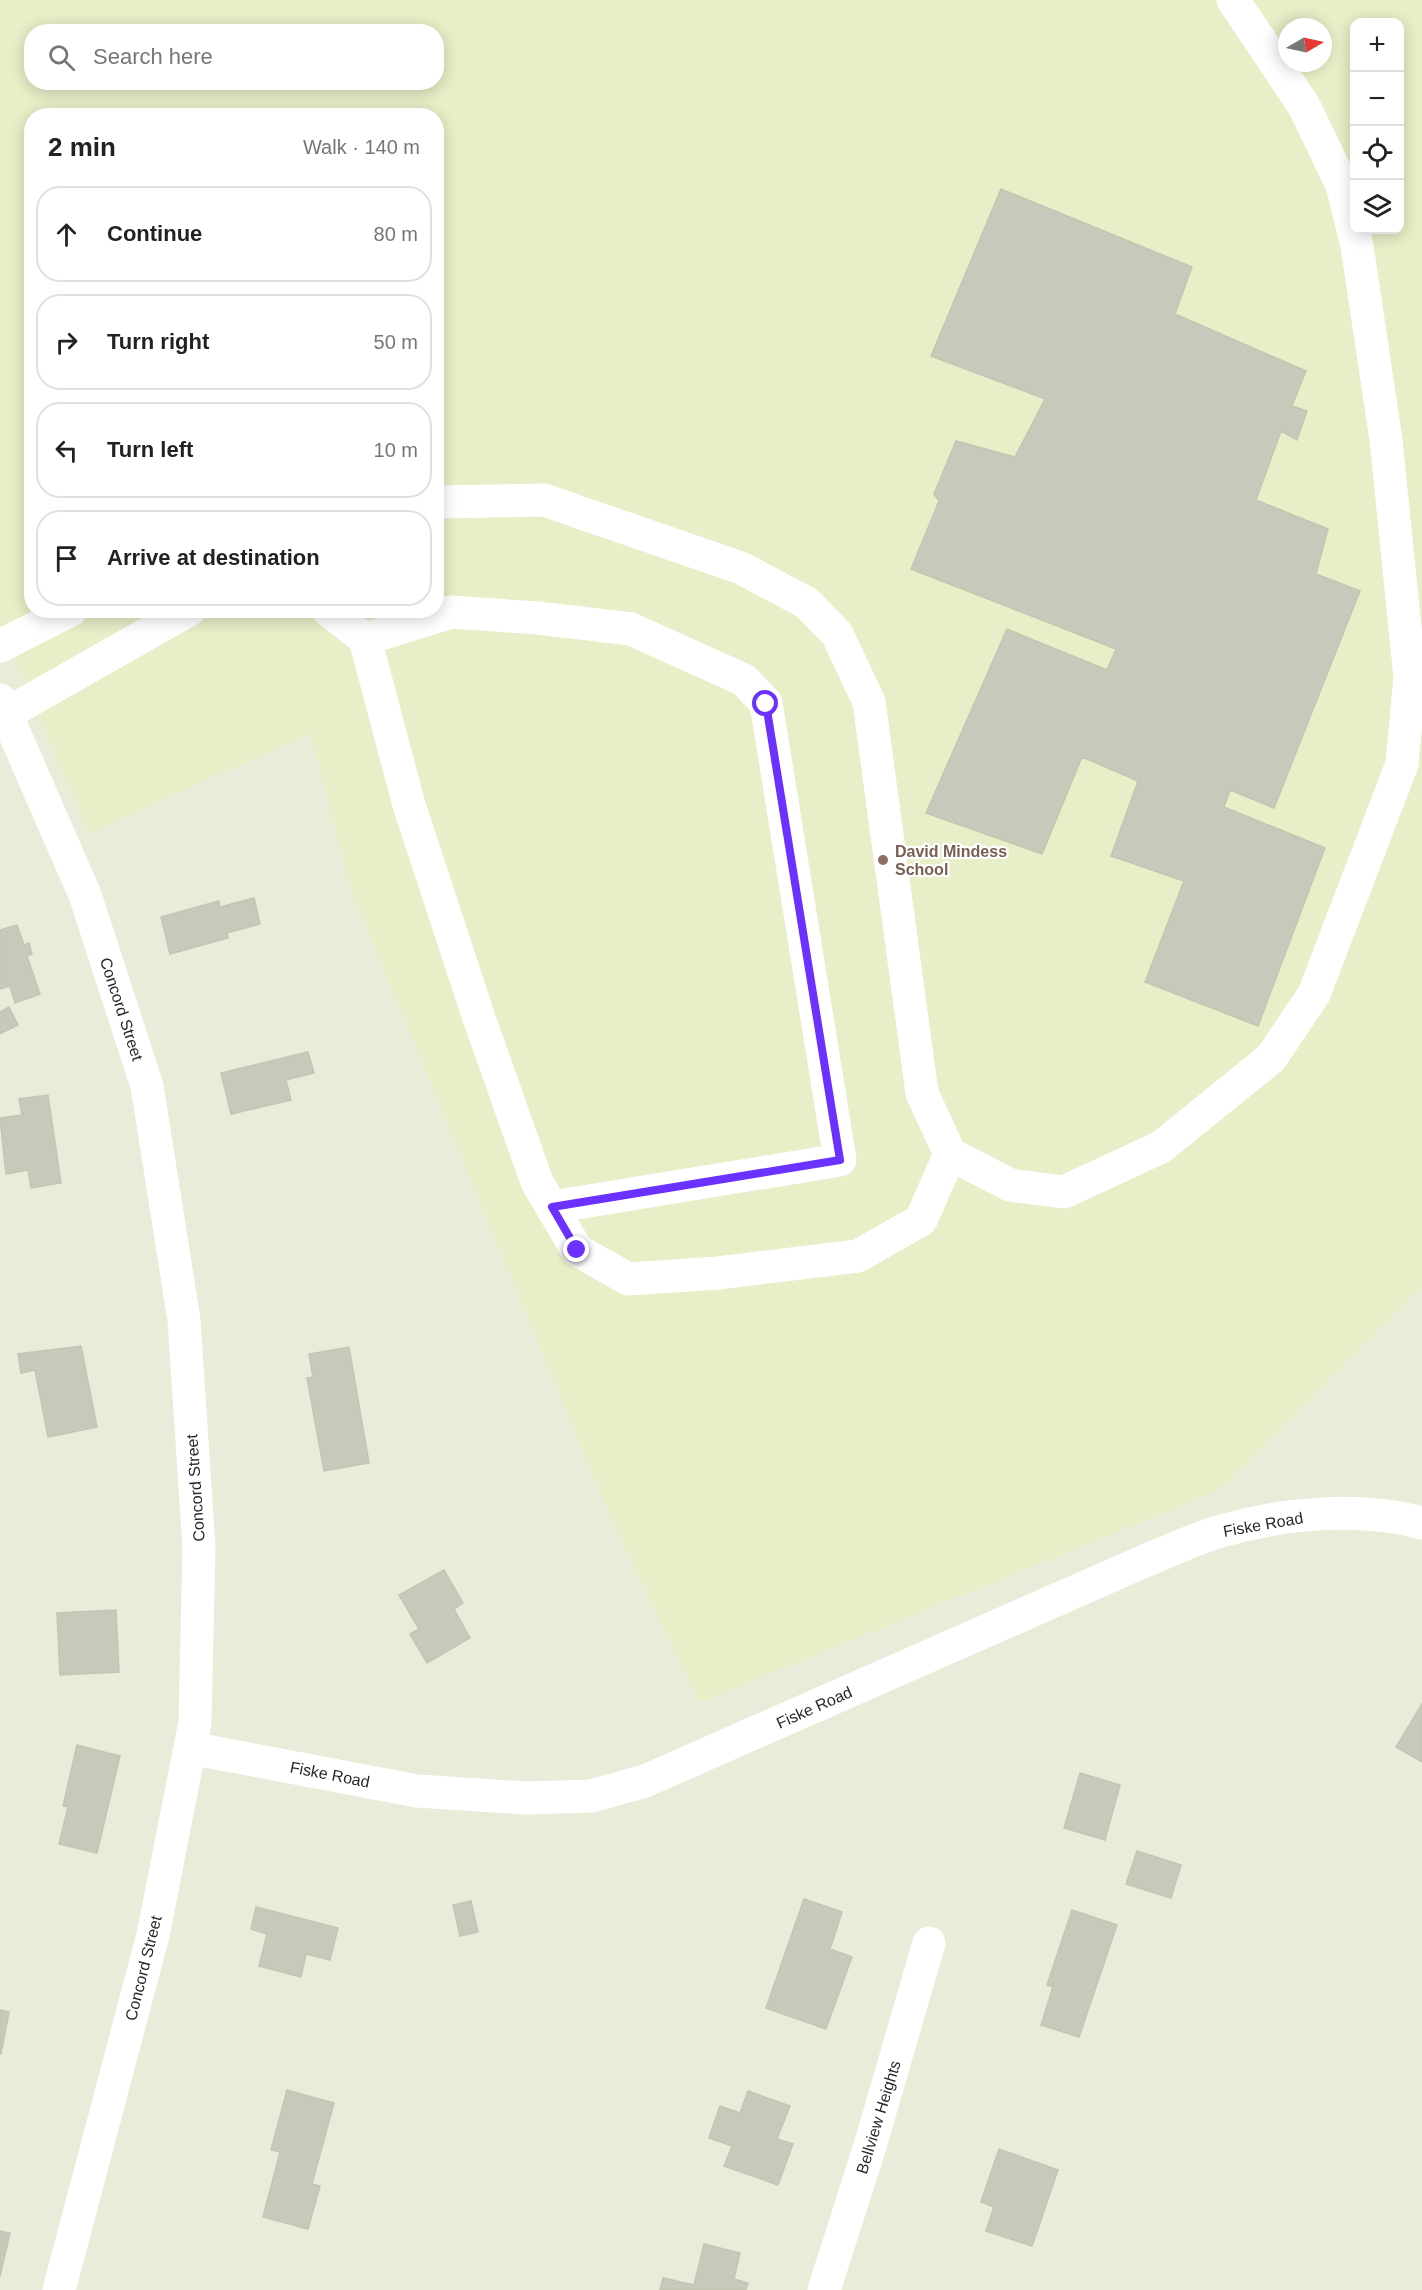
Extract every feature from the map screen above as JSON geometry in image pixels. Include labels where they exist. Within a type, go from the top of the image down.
[{"type":"street","points":[[444,502],[544,500],[741,568],[807,603],[837,634],[869,702],[922,1093],[950,1154],[1010,1185],[1064,1192],[1161,1147],[1271,1058],[1314,994],[1402,764],[1410,677],[1386,440],[1357,246],[1342,185],[1304,106],[1233,0]]},
{"type":"street","points":[[444,614],[451,612],[538,618],[631,629],[744,680],[766,704],[840,1160],[552,1207]]},
{"type":"street","points":[[0,646],[55,618]]},
{"type":"street","points":[[3,707],[174,618]]},
{"type":"street","points":[[338,618],[365,639],[409,806],[479,1018],[537,1182],[577,1250],[628,1280],[718,1273],[858,1256],[921,1220],[950,1154]]},
{"type":"street","points":[[365,639],[432,618]]},
{"type":"street","name":"Concord Street","points":[[3,707],[85,896],[147,1086],[184,1320],[199,1535],[195,1722],[153,1935],[59,2290]]},
{"type":"street","name":"Fiske Road","points":[[190,1748],[417,1791],[527,1798],[591,1796],[645,1781],[1140,1563],[1221,1531],[1284,1518],[1350,1513],[1404,1518],[1422,1523]]},
{"type":"street","name":"Bellview Heights","points":[[824,2290],[870,2146],[929,1943]]},
{"type":"shaded area","name":"David Mindess School","points":[[0,0],[1422,0],[1422,1286],[1220,1490],[700,1702],[610,1516],[350,887],[311,733],[89,833],[0,623]]},
{"type":"building","points":[[1001,189],[1192,267],[1175,314],[1306,371],[1292,406],[1307,411],[1297,440],[1281,431],[1256,500],[1328,529],[1316,574],[1360,591],[1274,808],[1230,790],[1224,807],[1325,848],[1258,1026],[1145,982],[1184,881],[1111,856],[1138,781],[1082,757],[1042,854],[926,813],[1007,629],[1107,670],[1116,649],[911,569],[939,501],[934,494],[956,441],[1015,457],[1045,399],[931,356]]},
{"type":"building","points":[[254,898],[260,924],[227,933],[228,938],[170,954],[161,917],[219,901],[220,907]]},
{"type":"building","points":[[17,925],[24,945],[29,943],[32,954],[27,956],[40,994],[15,1003],[10,986],[0,989],[0,930]]},
{"type":"building","points":[[9,1007],[18,1025],[0,1034],[0,1012]]},
{"type":"building","points":[[308,1052],[314,1073],[286,1080],[291,1100],[231,1114],[221,1073]]},
{"type":"building","points":[[48,1095],[61,1183],[31,1188],[28,1170],[6,1174],[0,1118],[22,1115],[19,1099]]},
{"type":"building","points":[[81,1346],[97,1427],[48,1437],[35,1370],[21,1373],[18,1354]]},
{"type":"building","points":[[349,1347],[369,1463],[324,1471],[307,1378],[313,1377],[309,1354]]},
{"type":"building","points":[[444,1570],[463,1603],[454,1609],[470,1638],[427,1663],[410,1634],[419,1629],[399,1595]]},
{"type":"building","points":[[116,1610],[119,1672],[60,1675],[57,1613]]},
{"type":"building","points":[[1422,1704],[1422,1762],[1396,1747]]},
{"type":"building","points":[[77,1745],[120,1756],[97,1853],[59,1844],[68,1807],[63,1806]]},
{"type":"building","points":[[1080,1773],[1120,1785],[1105,1840],[1064,1828]]},
{"type":"building","points":[[1137,1851],[1181,1865],[1171,1898],[1126,1884]]},
{"type":"building","points":[[804,1899],[842,1912],[830,1949],[852,1957],[826,2029],[766,2008]]},
{"type":"building","points":[[471,1901],[478,1932],[460,1936],[453,1905]]},
{"type":"building","points":[[256,1907],[338,1928],[330,1960],[306,1954],[301,1977],[259,1966],[267,1934],[251,1929]]},
{"type":"building","points":[[1072,1910],[1117,1925],[1079,2037],[1041,2025],[1053,1987],[1047,1985]]},
{"type":"building","points":[[0,2010],[9,2012],[1,2054],[0,2054]]},
{"type":"building","points":[[287,2090],[334,2103],[312,2184],[320,2186],[308,2229],[263,2217],[280,2152],[271,2150]]},
{"type":"building","points":[[748,2091],[790,2106],[777,2139],[793,2144],[778,2185],[724,2166],[732,2146],[709,2138],[720,2106],[740,2113]]},
{"type":"building","points":[[999,2149],[1058,2170],[1032,2246],[986,2231],[994,2207],[981,2202]]},
{"type":"building","points":[[0,2231],[10,2233],[0,2276]]},
{"type":"building","points":[[704,2244],[740,2253],[734,2279],[748,2283],[746,2290],[660,2290],[663,2278],[694,2285]]},
{"type":"place","name":"David Mindess School","points":[[883,860]]},
{"type":"route","points":[[577,1250],[552,1207],[840,1160],[766,704]]}]
